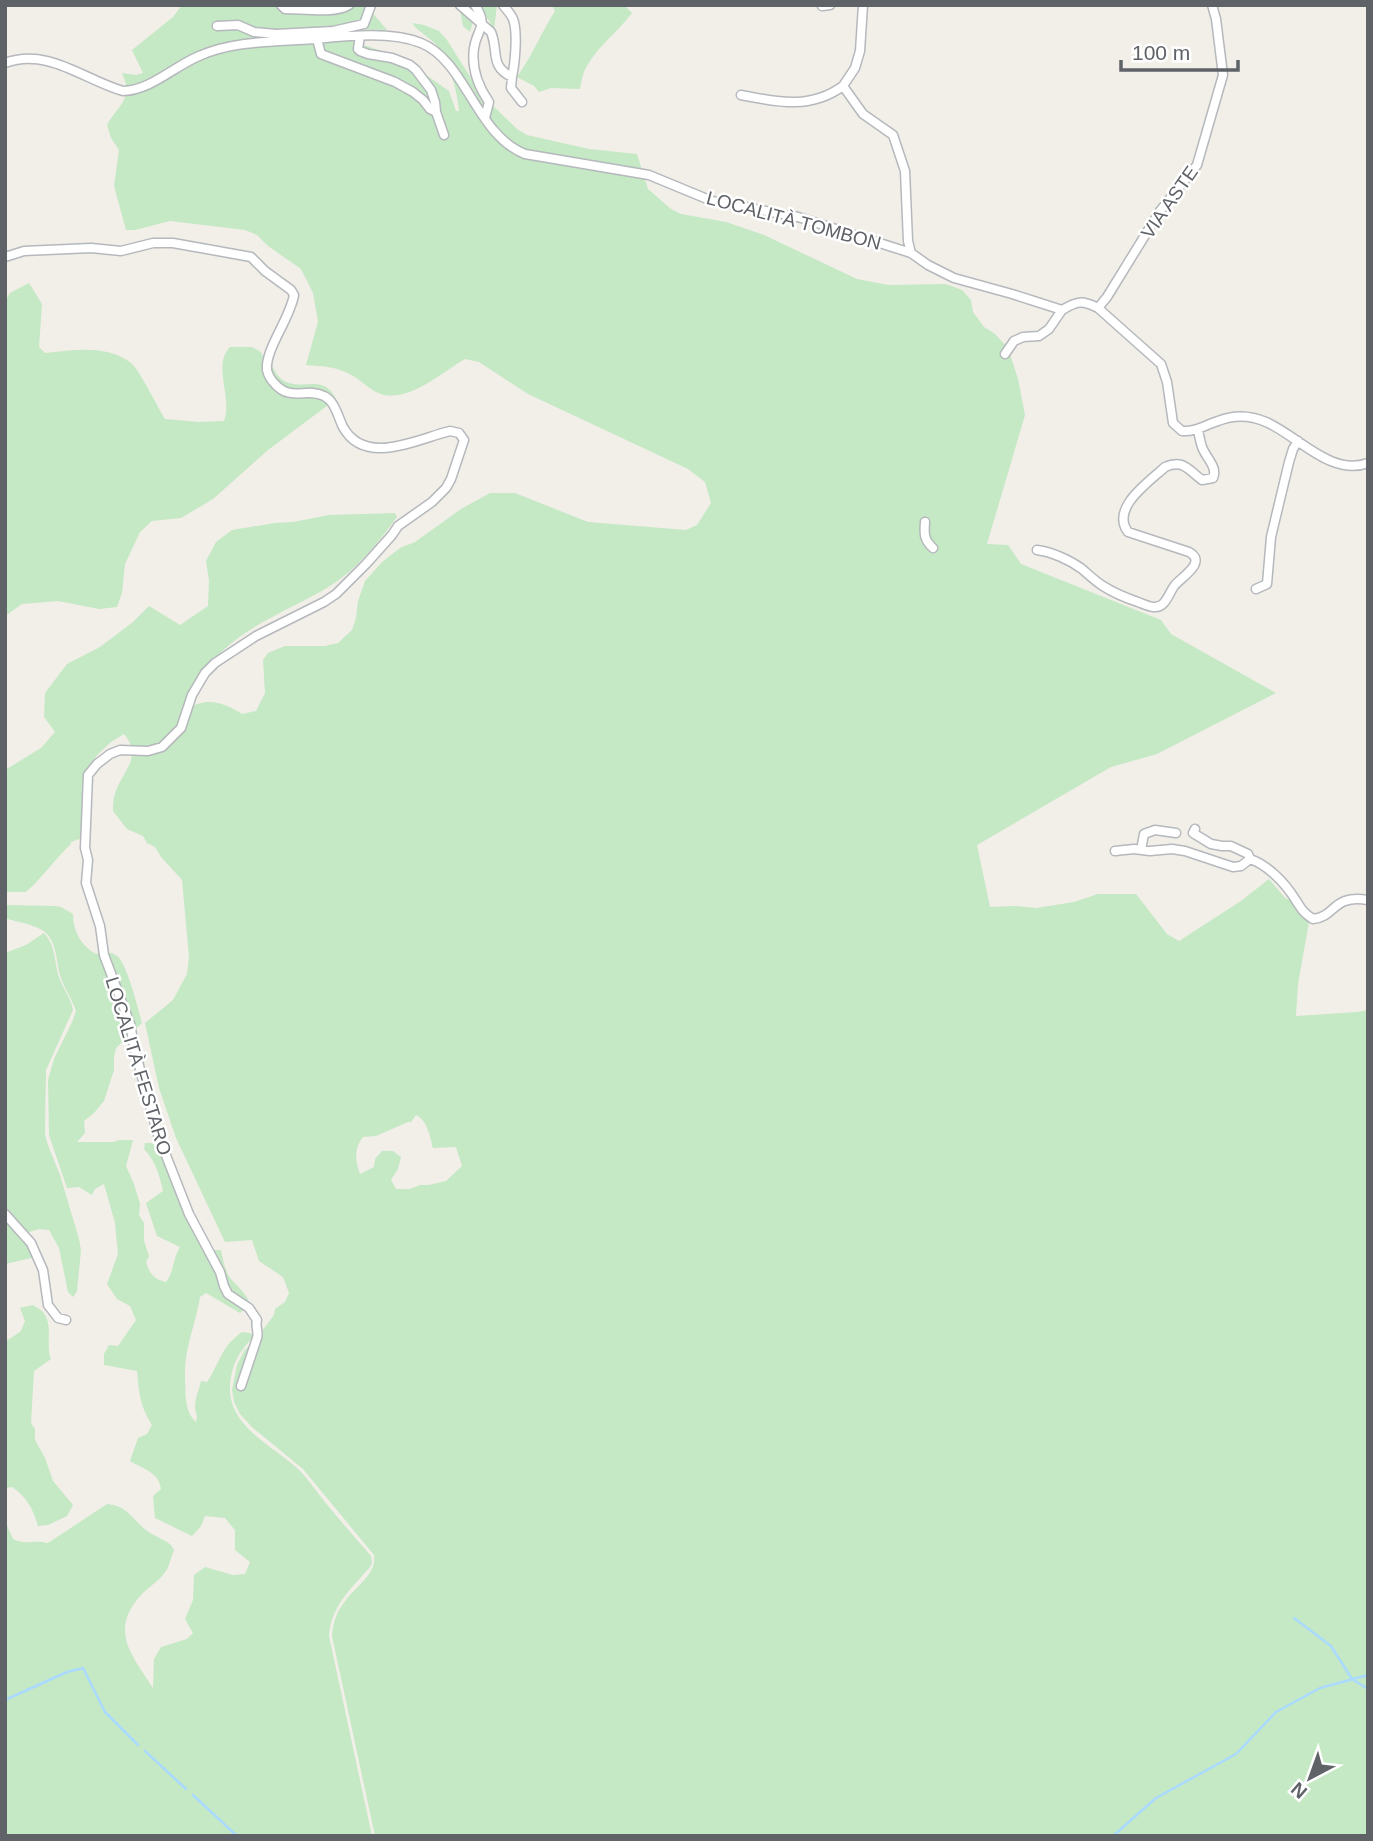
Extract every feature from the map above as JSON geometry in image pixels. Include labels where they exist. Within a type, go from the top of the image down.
[{"type":"street","points":[[281,5],[285,9],[338,9],[349,5]]},
{"type":"street","points":[[218,26],[238,25],[254,32],[269,34],[333,31],[365,24],[371,5]]},
{"type":"street","points":[[460,5],[492,32],[494,58],[501,70],[512,77]]},
{"type":"street","points":[[475,5],[482,23],[475,44],[474,71],[489,103],[485,118]]},
{"type":"street","points":[[503,5],[514,23],[516,51],[511,88],[522,102]]},
{"type":"street","points":[[741,95],[794,103],[828,95],[843,86],[855,68],[860,51],[863,5]]},
{"type":"street","name":"VIA ASTE","points":[[1098,308],[1160,211],[1197,165],[1223,75],[1212,5]]},
{"type":"street","points":[[360,36],[360,51],[404,62],[416,70],[436,102],[436,112],[444,135]]},
{"type":"street","name":"LOCALITÀ TOMBON","points":[[5,63],[47,60],[123,92],[135,91],[154,82],[201,55],[256,42],[360,36],[408,39],[432,49],[454,72],[505,142],[517,151],[649,175],[712,201],[798,218],[911,253]]},
{"type":"street","points":[[317,39],[321,54],[395,82],[413,92],[436,112]]},
{"type":"street","points":[[843,86],[863,114],[893,135],[905,172],[908,241],[911,253],[954,278],[1062,310]]},
{"type":"street","name":"LOCALITÀ FESTARO","points":[[5,257],[24,251],[91,248],[121,251],[153,243],[173,243],[251,257],[294,295],[286,319],[268,355],[267,373],[277,386],[290,394],[313,393],[328,398],[344,429],[358,444],[387,448],[450,431],[461,435],[464,443],[446,488],[432,502],[398,526],[336,594],[256,636],[215,663],[192,695],[181,728],[162,747],[148,751],[120,750],[110,754],[89,772],[86,789],[86,883],[100,926],[104,955],[130,1024],[158,1135],[189,1214],[220,1272],[228,1294],[249,1308],[257,1321],[257,1338],[241,1386]]},
{"type":"street","points":[[1005,354],[1014,341],[1023,337],[1039,336],[1049,328],[1062,310],[1081,302],[1098,308],[1161,363],[1167,382],[1173,423],[1182,431],[1190,432],[1234,416],[1254,418],[1268,422],[1341,465],[1350,467],[1368,463]]},
{"type":"street","points":[[1037,550],[1076,564],[1104,587],[1122,596],[1153,607],[1160,606],[1176,584],[1194,567],[1195,558],[1189,552],[1128,532],[1123,524],[1125,510],[1128,502],[1165,467],[1181,464],[1202,480],[1213,478],[1214,469],[1203,448],[1198,429]]},
{"type":"street","points":[[1256,589],[1267,584],[1271,537],[1289,462],[1298,441]]},
{"type":"street","points":[[925,522],[924,534],[933,548]]},
{"type":"street","points":[[1195,829],[1194,832],[1211,844],[1231,846],[1248,853],[1250,859]]},
{"type":"street","points":[[1141,850],[1144,834],[1155,830],[1176,833]]},
{"type":"street","points":[[1115,850],[1172,849],[1233,867],[1241,866],[1250,859]]},
{"type":"street","points":[[1250,859],[1261,863],[1281,881],[1301,912],[1313,919],[1320,918],[1345,900],[1368,900]]},
{"type":"street","points":[[5,1214],[31,1243],[43,1270],[48,1305],[58,1318],[66,1320]]},
{"type":"green space","points":[[182,5],[370,5],[370,10],[387,30],[334,29],[329,34],[379,50],[419,70],[449,91],[456,111],[459,111],[457,96],[441,52],[412,23],[439,31],[481,94],[517,129],[527,135],[589,149],[637,154],[648,189],[681,214],[726,222],[764,235],[857,279],[888,285],[946,284],[962,290],[971,300],[973,312],[984,327],[1008,348],[1025,415],[987,544],[1008,545],[1021,564],[1161,620],[1171,634],[1276,693],[1157,754],[1111,767],[977,845],[990,907],[1036,908],[1074,902],[1098,894],[1136,894],[1167,934],[1179,941],[1241,901],[1269,879],[1285,898],[1298,904],[1309,922],[1298,984],[1296,1016],[1368,1010],[1368,1836],[375,1836],[332,1636],[338,1613],[369,1574],[374,1555],[303,1469],[252,1427],[240,1414],[234,1402],[232,1390],[237,1365],[244,1351],[274,1315],[275,1309],[285,1302],[289,1293],[283,1277],[259,1261],[252,1240],[225,1242],[176,1138],[159,1088],[145,1023],[173,1000],[187,974],[189,957],[182,880],[155,847],[147,843],[143,836],[127,829],[113,811],[115,794],[132,758],[130,743],[124,734],[97,755],[91,766],[81,841],[79,839],[71,842],[26,892],[5,892],[5,770],[41,748],[55,732],[44,717],[45,693],[67,664],[100,647],[149,606],[180,625],[208,606],[209,580],[206,561],[216,542],[232,530],[329,515],[395,513],[397,517],[366,555],[340,579],[263,622],[218,655],[203,675],[188,709],[202,703],[215,702],[242,714],[256,711],[265,693],[263,660],[268,653],[285,646],[325,646],[338,643],[352,630],[365,581],[382,562],[461,509],[490,493],[515,493],[588,522],[686,530],[697,525],[711,503],[705,482],[688,469],[528,394],[479,362],[465,359],[425,385],[391,396],[377,393],[342,371],[306,365],[318,322],[313,293],[301,269],[257,235],[245,230],[170,221],[126,230],[114,186],[119,150],[107,125],[126,95],[122,73],[143,73],[132,50],[173,17]],"holes":[[[416,1115],[428,1129],[433,1148],[456,1147],[462,1166],[446,1181],[410,1189],[396,1189],[391,1180],[401,1157],[393,1151],[382,1151],[375,1159],[374,1167],[360,1174],[356,1155],[363,1137],[376,1136],[411,1122]]]},
{"type":"green space","points":[[459,5],[497,5],[494,30],[484,15],[474,10],[470,32],[463,26]]},
{"type":"green space","points":[[552,5],[624,5],[632,13],[589,63],[580,89],[551,88],[539,92],[534,86],[517,77],[555,11]]},
{"type":"green space","points":[[29,283],[42,304],[39,347],[45,353],[89,350],[122,357],[134,367],[165,419],[224,421],[226,402],[223,363],[230,347],[252,347],[261,352],[279,377],[286,382],[326,387],[336,399],[268,450],[213,499],[181,518],[152,521],[140,532],[125,564],[122,593],[117,607],[99,609],[58,601],[22,604],[5,616],[5,302],[10,293]]},
{"type":"green space","points":[[5,905],[61,907],[73,914],[76,932],[86,947],[96,954],[112,953],[121,960],[142,1023],[116,1048],[114,1070],[104,1101],[84,1121],[85,1133],[77,1142],[133,1140],[126,1166],[140,1204],[139,1215],[144,1223],[144,1241],[149,1256],[146,1262],[153,1275],[166,1282],[180,1247],[157,1236],[146,1203],[163,1191],[156,1168],[144,1149],[145,1143],[162,1143],[182,1197],[211,1250],[221,1250],[229,1276],[250,1304],[240,1313],[206,1293],[200,1297],[185,1368],[189,1413],[196,1422],[195,1403],[201,1381],[207,1382],[229,1344],[242,1332],[254,1336],[239,1355],[232,1371],[230,1393],[234,1408],[251,1431],[303,1474],[371,1556],[370,1567],[338,1607],[329,1636],[372,1836],[5,1836],[5,1521],[13,1539],[48,1543],[107,1504],[115,1505],[126,1511],[144,1529],[171,1545],[174,1550],[166,1571],[142,1594],[126,1619],[125,1631],[131,1653],[153,1688],[154,1659],[161,1647],[187,1639],[193,1633],[185,1619],[193,1600],[194,1575],[205,1567],[233,1575],[245,1574],[250,1562],[235,1550],[235,1530],[225,1518],[205,1516],[192,1536],[155,1518],[153,1496],[161,1489],[160,1483],[150,1472],[130,1461],[138,1438],[147,1434],[152,1425],[141,1399],[137,1371],[104,1365],[104,1354],[109,1345],[118,1346],[136,1320],[130,1306],[117,1299],[107,1284],[118,1254],[115,1223],[104,1184],[95,1189],[92,1195],[79,1187],[67,1188],[49,1135],[48,1080],[54,1059],[76,1011],[62,980],[51,939],[38,928],[5,918]]},
{"type":"green space","points":[[44,933],[51,943],[59,977],[73,1010],[46,1070],[45,1135],[60,1175],[81,1250],[77,1291],[73,1297],[68,1292],[59,1248],[49,1230],[39,1229],[23,1234],[23,1242],[36,1257],[5,1264],[5,953],[26,945]]},
{"type":"green space","points":[[33,1305],[43,1312],[48,1323],[51,1359],[34,1371],[31,1423],[35,1429],[35,1440],[53,1481],[73,1505],[67,1516],[48,1525],[38,1526],[26,1499],[12,1487],[5,1488],[5,1342],[21,1331],[25,1321],[20,1308]]},
{"type":"waterway","points":[[1294,1618],[1331,1646],[1352,1679],[1368,1689]]},
{"type":"waterway","points":[[5,1700],[67,1672],[83,1668],[105,1712],[138,1745]]},
{"type":"waterway","points":[[1113,1836],[1156,1798],[1236,1754],[1276,1712],[1320,1688],[1368,1675]]},
{"type":"waterway","points":[[145,1751],[186,1789]]},
{"type":"waterway","points":[[193,1795],[237,1836]]}]
